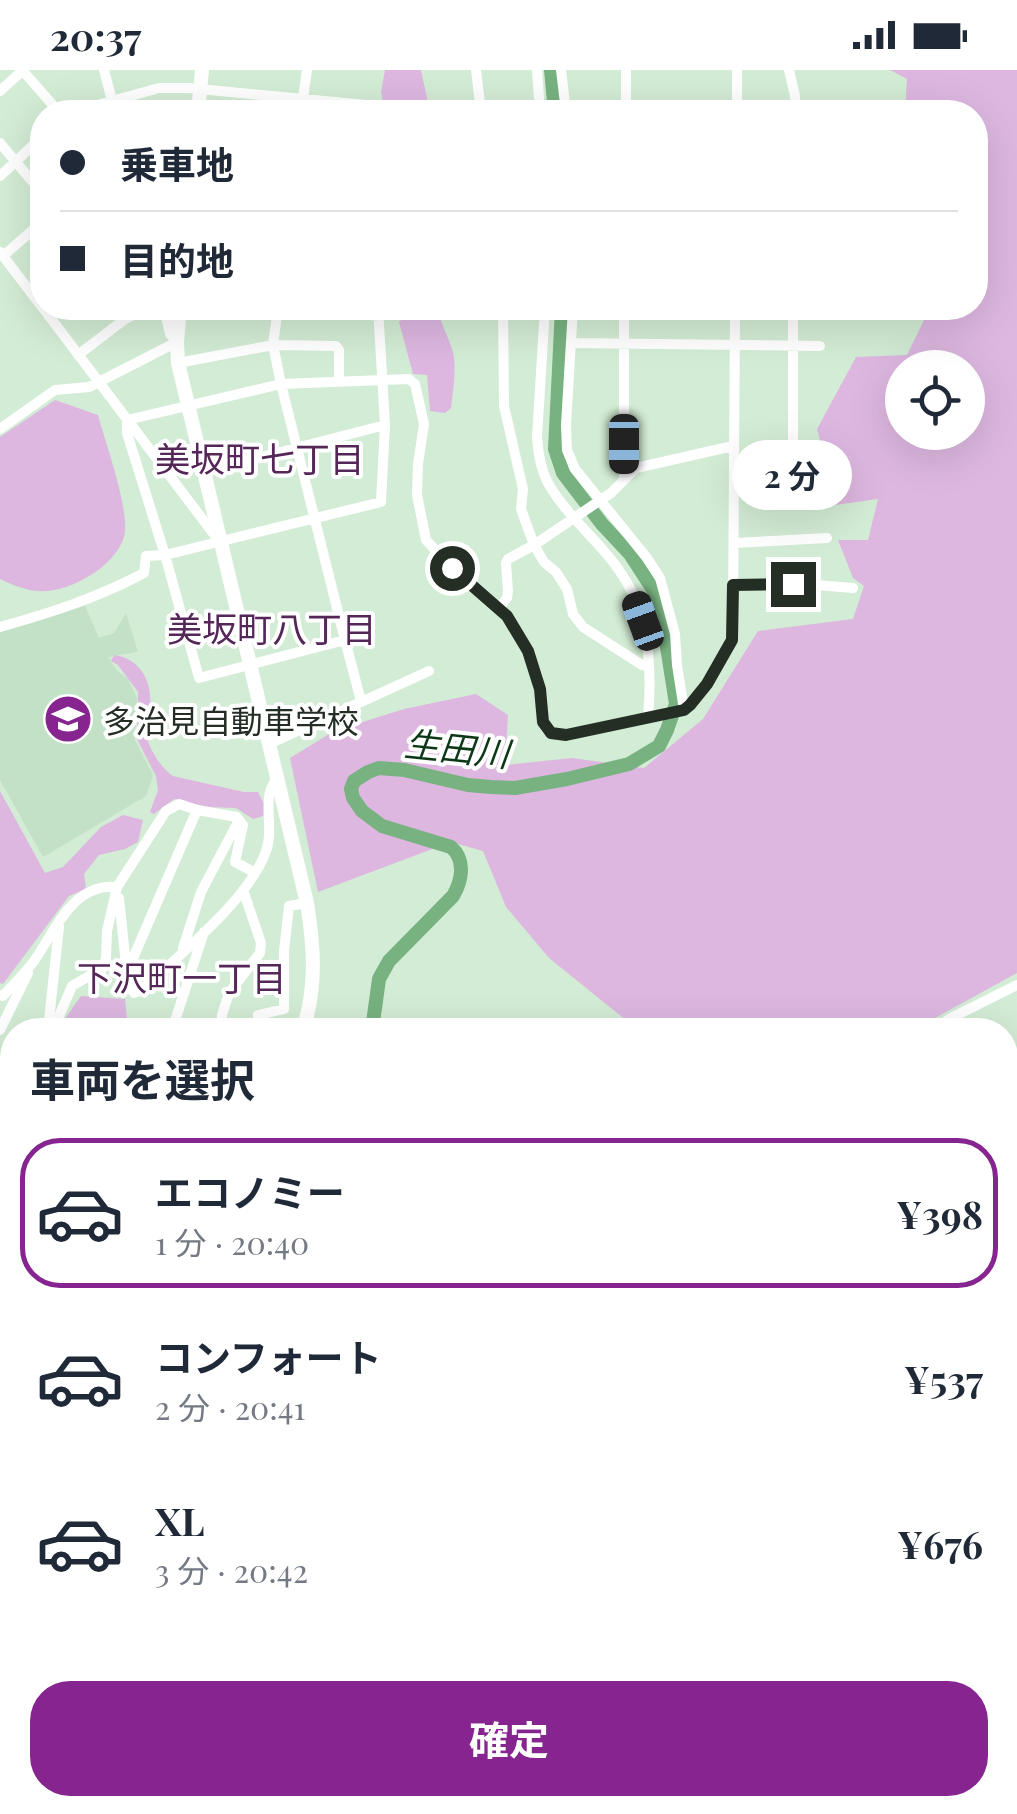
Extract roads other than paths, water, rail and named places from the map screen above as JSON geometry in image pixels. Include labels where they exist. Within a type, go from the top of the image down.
[{"type":"main road","points":[[200,100],[202,70]]},
{"type":"main road","points":[[179,320],[178,363],[307,903],[314,964],[306,1018]]},
{"type":"street","points":[[0,91],[22,70],[48,100]]},
{"type":"street","points":[[104,70],[112,100]]},
{"type":"street","points":[[304,98],[307,70]]},
{"type":"street","points":[[476,70],[480,100]]},
{"type":"street","points":[[537,70],[539,100]]},
{"type":"street","points":[[561,70],[565,100]]},
{"type":"street","points":[[626,70],[626,100]]},
{"type":"street","points":[[737,70],[737,100]]},
{"type":"street","points":[[789,70],[795,100]]},
{"type":"street","points":[[129,100],[159,88],[322,100]]},
{"type":"street","points":[[0,143],[30,179]]},
{"type":"street","points":[[0,176],[30,149]]},
{"type":"street","points":[[30,232],[2,254],[30,290]]},
{"type":"street","points":[[52,320],[220,542]]},
{"type":"street","points":[[78,355],[124,320]]},
{"type":"street","points":[[0,429],[54,390],[89,387],[176,342],[167,320]]},
{"type":"street","points":[[276,320],[273,344],[281,384],[360,701]]},
{"type":"street","points":[[0,627],[88,600],[144,573],[146,556],[166,555],[381,502],[385,425],[378,320]]},
{"type":"street","points":[[503,320],[504,406],[523,489],[521,509],[534,545],[567,589],[573,614],[583,627],[648,666]]},
{"type":"street","points":[[544,320],[538,451],[546,480],[614,564],[633,594],[643,621],[650,696],[648,718]]},
{"type":"street","points":[[573,320],[568,450],[575,469],[660,578],[675,634],[684,710]]},
{"type":"street","points":[[624,320],[624,478]]},
{"type":"street","points":[[127,420],[281,384],[408,379],[415,384],[424,424],[417,495],[426,540],[452,568],[500,608],[528,651],[538,678],[546,729],[566,735],[684,710],[707,684],[732,640],[735,320]]},
{"type":"street","points":[[793,473],[794,320]]},
{"type":"street","points":[[572,343],[820,346]]},
{"type":"street","points":[[178,363],[273,344],[336,346],[339,382]]},
{"type":"street","points":[[127,420],[127,433],[166,555],[199,678],[345,640]]},
{"type":"street","points":[[204,472],[385,425]]},
{"type":"street","points":[[500,608],[507,598],[508,559],[611,493],[636,468],[733,446]]},
{"type":"street","points":[[734,543],[827,538]]},
{"type":"street","points":[[733,585],[853,588]]},
{"type":"street","points":[[269,744],[429,671]]},
{"type":"street","points":[[118,888],[128,985],[134,993],[142,990],[204,931],[254,872],[266,853],[271,827],[270,793],[277,778]]},
{"type":"street","points":[[56,1018],[72,986],[102,968],[118,888],[166,811],[179,804],[236,817],[243,825],[235,862],[254,872]]},
{"type":"street","points":[[127,973],[197,810]]},
{"type":"street","points":[[181,954],[201,892],[239,820]]},
{"type":"street","points":[[6,1018],[32,964],[73,902],[104,886],[118,888]]},
{"type":"street","points":[[222,1018],[230,993],[260,953],[261,943],[242,890]]},
{"type":"street","points":[[258,1018],[284,1009],[284,951],[290,906],[307,903]]},
{"type":"street","points":[[51,1018],[60,921]]},
{"type":"street","points":[[176,1018],[204,931]]},
{"type":"street","points":[[0,995],[32,964]]},
{"type":"street","points":[[951,1018],[1016,988]]},
{"type":"waterway","name":"生田川","points":[[551,70],[554,100]]},
{"type":"waterway","name":"生田川","points":[[374,1018],[379,979],[389,961],[453,896],[461,864],[451,847],[382,826],[362,811],[353,798],[354,781],[379,768],[491,787],[515,788],[567,779],[629,764],[659,746],[676,704],[654,591],[630,554],[563,473],[555,449],[561,320]]},
{"type":"place","name":"多治見自動車学校","points":[[68,719]]},
{"type":"district","name":"美坂町七丁目","points":[[260,457]]},
{"type":"district","name":"美坂町八丁目","points":[[272,627]]},
{"type":"district","name":"下沢町一丁目","points":[[182,976]]}]
